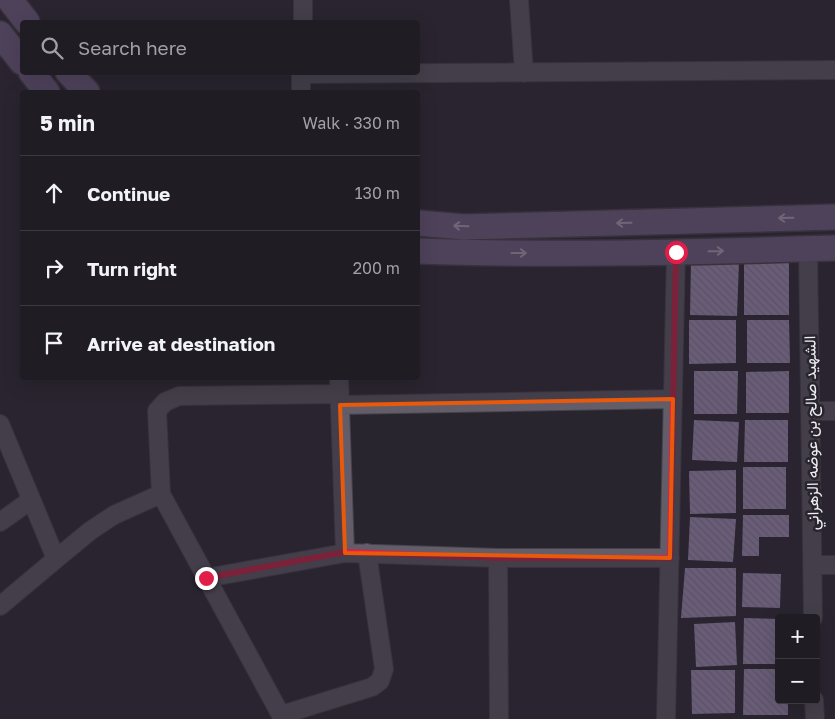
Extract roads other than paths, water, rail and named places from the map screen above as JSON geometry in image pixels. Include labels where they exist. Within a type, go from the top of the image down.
[{"type":"street","points":[[10,0],[25,20]]},
{"type":"street","points":[[302,20],[303,0]]},
{"type":"street","points":[[519,0],[524,72]]},
{"type":"street","points":[[0,34],[20,59]]},
{"type":"street","points":[[420,73],[835,70]]},
{"type":"street","points":[[33,75],[44,90]]},
{"type":"street","points":[[71,75],[85,90]]},
{"type":"street","points":[[301,75],[301,90]]},
{"type":"street","points":[[420,223],[464,227],[835,217]]},
{"type":"street","name":"الشهيد صالح بن عوضه الزهراني","points":[[808,248],[813,614]]},
{"type":"street","points":[[420,251],[480,253],[676,252],[835,248]]},
{"type":"street","points":[[666,719],[676,252]]},
{"type":"street","points":[[367,553],[384,669],[380,681],[372,687],[282,717],[161,494],[157,411],[165,402],[179,396],[340,392],[673,399]]},
{"type":"street","points":[[340,392],[345,552]]},
{"type":"street","points":[[810,411],[835,411]]},
{"type":"street","points":[[0,424],[4,443],[56,559]]},
{"type":"street","points":[[0,606],[90,531],[114,516],[161,494]]},
{"type":"street","points":[[0,522],[31,500]]},
{"type":"street","points":[[206,578],[345,552],[498,558],[670,558]]},
{"type":"street","points":[[498,558],[499,719]]},
{"type":"street","points":[[812,565],[835,565]]},
{"type":"street","points":[[814,704],[815,719]]}]
